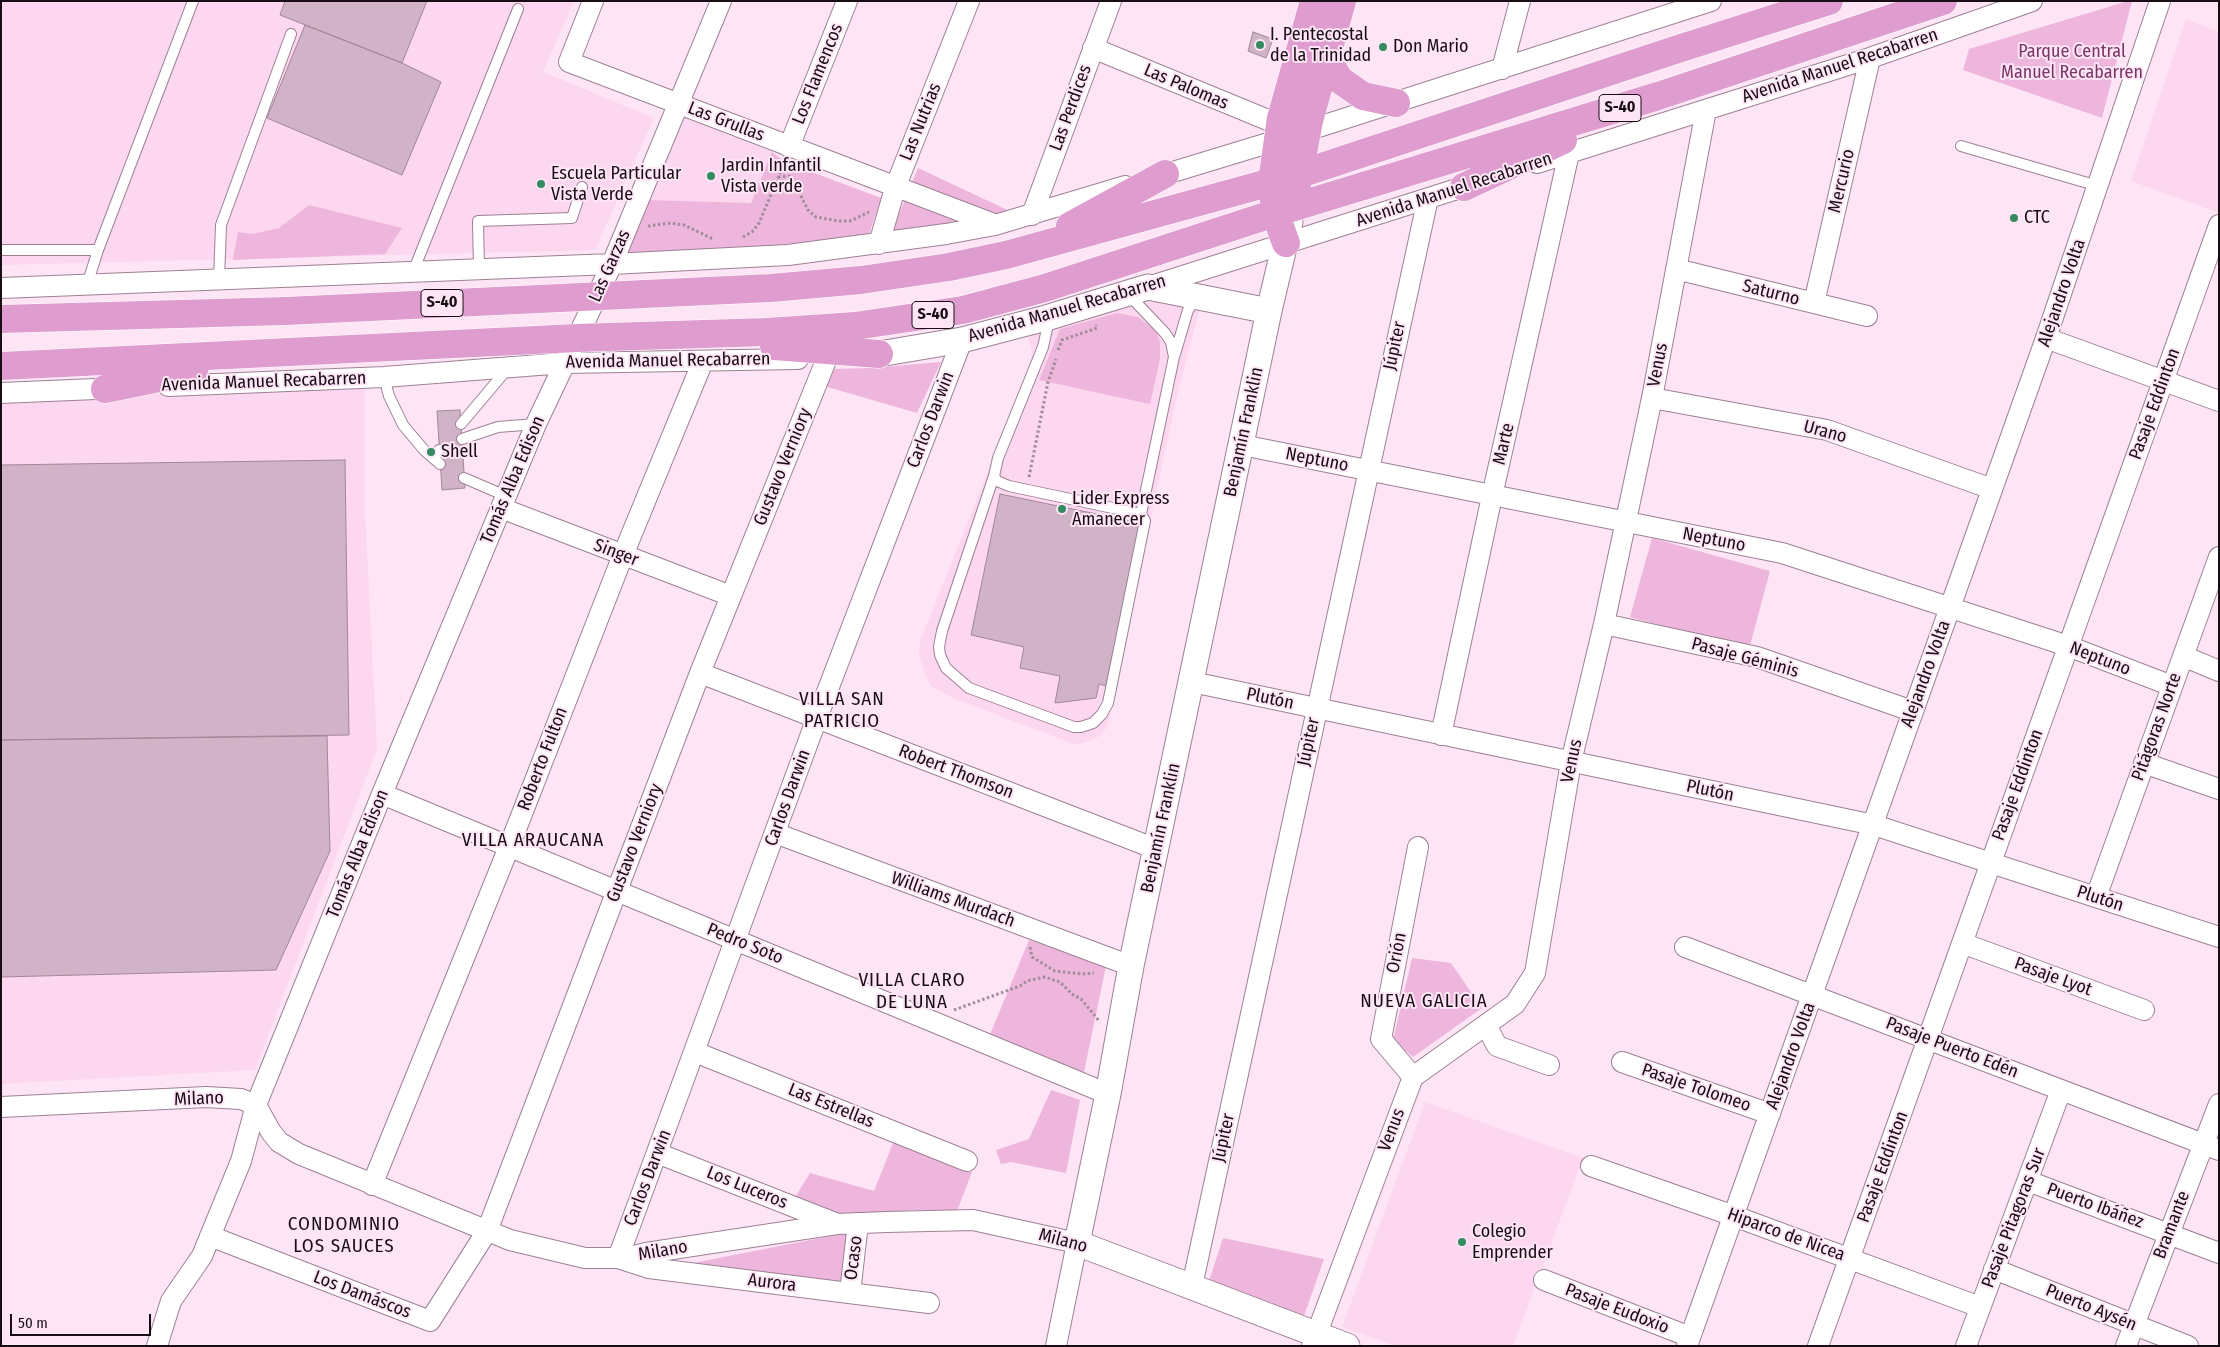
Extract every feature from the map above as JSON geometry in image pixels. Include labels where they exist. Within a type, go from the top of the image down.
[{"type":"main road","name":"S-40","points":[[1,319],[286,311],[771,288],[861,280],[949,267],[1006,255],[1285,178],[1829,1]]},
{"type":"main road","name":"Avenida Manuel Recabarren","points":[[1,366],[847,327],[963,310],[1045,288],[1284,210],[1658,96],[1944,1]]},
{"type":"main road","points":[[1908,12],[1966,1]]},
{"type":"main road","points":[[1285,178],[1306,131],[1325,57],[1328,3]]},
{"type":"main road","points":[[1286,243],[1285,178],[1279,133],[1328,3]]},
{"type":"main road","points":[[1325,57],[1340,80],[1363,96],[1396,103]]},
{"type":"main road","points":[[1464,187],[1658,96]]},
{"type":"main road","points":[[1006,255],[1055,234],[1166,174]]},
{"type":"main road","points":[[676,335],[741,344],[879,354]]},
{"type":"main road","points":[[104,389],[280,353]]},
{"type":"street","name":"Las Grullas","points":[[594,1],[569,62],[789,147],[894,192],[995,225]]},
{"type":"street","name":"Las Garzas","points":[[564,363],[625,236],[721,1]]},
{"type":"street","name":"Los Flamencos","points":[[789,147],[847,1]]},
{"type":"street","name":"Las Nutrias","points":[[879,244],[894,192],[969,1]]},
{"type":"street","name":"Las Perdices","points":[[1032,215],[1111,1]]},
{"type":"street","points":[[1502,69],[1520,1]]},
{"type":"street","points":[[1648,22],[1653,1]]},
{"type":"street","points":[[1,288],[479,270],[788,255],[879,244],[995,225],[1166,174],[1279,133],[1306,131],[1396,103],[1711,1]]},
{"type":"street","name":"Avenida Manuel Recabarren","points":[[1,393],[384,377],[564,363],[826,358],[879,354],[962,340],[1046,318],[1138,290],[1464,187],[1870,58],[2032,1]]},
{"type":"street","name":"Alejandro Volta","points":[[1689,1341],[2046,338],[2160,1]]},
{"type":"street","name":"Las Palomas","points":[[1093,48],[1279,133]]},
{"type":"street","name":"Mercurio","points":[[1814,303],[1870,58]]},
{"type":"street","name":"Venus","points":[[1314,1340],[1413,1077],[1514,1004],[1535,973],[1571,762],[1604,624],[1652,398],[1706,110]]},
{"type":"street","name":"Marte","points":[[1441,735],[1492,496],[1569,153]]},
{"type":"street","name":"Júpiter","points":[[1192,1286],[1428,198]]},
{"type":"street","name":"Pasaje Eddinton","points":[[1818,1346],[2163,381],[2212,266],[2219,224]]},
{"type":"street","name":"Benjamín Franklin","points":[[1056,1346],[1108,1094],[1131,966],[1269,311],[1286,243]]},
{"type":"street","name":"Saturno","points":[[1676,269],[1867,316]]},
{"type":"street","points":[[1138,290],[1198,297],[1269,311]]},
{"type":"street","points":[[2046,338],[2219,401]]},
{"type":"street","name":"Carlos Darwin","points":[[618,1258],[818,718],[962,340]]},
{"type":"street","name":"Gustavo Verniory","points":[[430,1321],[487,1231],[700,673],[826,358]]},
{"type":"street","name":"Roberto Fulton","points":[[372,1185],[509,847],[622,555],[703,360]]},
{"type":"street","name":"Tomás Alba Edison","points":[[157,1346],[171,1301],[202,1256],[241,1162],[256,1105],[382,794],[536,424],[564,363]]},
{"type":"street","name":"Urano","points":[[1652,398],[1827,430],[1992,490]]},
{"type":"street","name":"Neptuno","points":[[1242,445],[1782,553],[2068,646],[2172,686]]},
{"type":"street","name":"Singer","points":[[504,502],[622,555],[731,596]]},
{"type":"street","name":"Pitágoras Norte","points":[[2096,897],[2219,557]]},
{"type":"street","name":"Pasaje Géminis","points":[[1604,624],[1757,657],[1912,711]]},
{"type":"street","points":[[2183,656],[2219,671]]},
{"type":"street","name":"Robert Thomson","points":[[700,673],[1156,849]]},
{"type":"street","name":"Plutón","points":[[1192,682],[1874,825],[2219,937]]},
{"type":"street","points":[[2144,763],[2219,789]]},
{"type":"street","name":"Pedro Soto","points":[[382,794],[1108,1094]]},
{"type":"street","name":"Williams Murdach","points":[[775,833],[1131,966]]},
{"type":"street","name":"Orión","points":[[1413,1077],[1380,1039],[1418,847]]},
{"type":"street","name":"Pasaje Lyot","points":[[1962,943],[2144,1010]]},
{"type":"street","name":"Pasaje Puerto Edén","points":[[1685,947],[2211,1147]]},
{"type":"street","points":[[1486,1025],[1497,1046],[1549,1065]]},
{"type":"street","name":"Las Estrellas","points":[[695,1052],[967,1161]]},
{"type":"street","name":"Pasaje Tolomeo","points":[[1622,1062],[1770,1114]]},
{"type":"street","name":"Pasaje Pitagoras Sur","points":[[1966,1346],[2062,1090]]},
{"type":"street","name":"Milano","points":[[1,1108],[229,1097],[256,1105],[271,1132],[279,1142],[288,1148],[372,1185],[510,1240],[585,1258],[618,1258],[836,1224],[973,1220],[1077,1243],[1192,1286],[1314,1340],[1348,1346]]},
{"type":"street","name":"Bramante","points":[[2126,1346],[2169,1233],[2211,1147],[2219,1104]]},
{"type":"street","name":"Los Luceros","points":[[657,1153],[836,1224]]},
{"type":"street","name":"Hiparco de Nicea","points":[[1591,1166],[1734,1216],[1980,1307]]},
{"type":"street","name":"Puerto Ibáñez","points":[[2028,1181],[2219,1253]]},
{"type":"street","name":"Ocaso","points":[[850,1293],[858,1223]]},
{"type":"street","name":"Los Damáscos","points":[[210,1236],[430,1321]]},
{"type":"street","name":"Aurora","points":[[618,1258],[649,1268],[928,1303]]},
{"type":"street","name":"Puerto Aysén","points":[[1994,1269],[2188,1346]]},
{"type":"street","name":"Pasaje Eudoxio","points":[[1544,1280],[1689,1341]]},
{"type":"lane","points":[[87,285],[98,250],[193,1]]},
{"type":"lane","points":[[413,272],[518,9]]},
{"type":"lane","points":[[219,280],[221,225],[291,34]]},
{"type":"lane","points":[[1961,146],[2098,186]]},
{"type":"lane","points":[[479,270],[478,221],[572,218],[582,187]]},
{"type":"lane","points":[[1,250],[98,250]]},
{"type":"lane","points":[[1138,290],[1171,342],[1174,357]]},
{"type":"lane","points":[[1046,318],[1047,329],[1043,347],[998,458],[994,476],[942,630],[939,647],[940,655],[946,668],[969,688],[1074,727],[1081,727],[1093,723],[1102,714],[1108,703],[1145,521],[1141,514],[1174,357],[1188,310],[1198,297]]},
{"type":"lane","points":[[461,424],[509,367]]},
{"type":"lane","points":[[384,377],[389,396],[410,436],[438,456]]},
{"type":"lane","points":[[462,439],[498,427],[536,424]]},
{"type":"lane","points":[[994,476],[997,482],[1002,484],[1141,514]]},
{"type":"lane","points":[[464,478],[504,502]]},
{"type":"path","points":[[738,239],[752,232],[759,223],[785,162],[789,147]]},
{"type":"path","points":[[778,178],[791,176],[808,210],[826,220],[850,221],[860,217],[894,192]]},
{"type":"path","points":[[625,236],[652,225],[671,223],[684,225],[720,242]]},
{"type":"path","points":[[1026,490],[1048,382],[1062,340],[1097,328],[1093,319]]},
{"type":"path","points":[[1023,926],[1032,957],[1042,965],[1062,973],[1097,973]]},
{"type":"path","points":[[928,1020],[1020,986],[1027,981],[1044,977],[1060,982],[1072,994],[1081,998],[1101,1022]]},
{"type":"shaded area","points":[[1,1],[574,1],[543,72],[654,118],[595,250],[1,265]]},
{"type":"shaded area","points":[[2186,19],[2219,32],[2219,213],[2131,181]]},
{"type":"shaded area","name":"Jardin Infantil Vista verde","points":[[685,118],[772,152],[751,203],[648,200]]},
{"type":"shaded area","name":"Lider Express Amanecer","points":[[1159,300],[1199,311],[1174,409],[1107,727],[1100,736],[1084,743],[1074,744],[955,699],[931,686],[919,655],[920,641],[1026,377],[1032,353],[1028,335],[1136,302]]},
{"type":"shaded area","points":[[365,385],[365,512],[377,749],[255,1070],[1,1084],[1,401]]},
{"type":"shaded area","name":"Colegio Emprender","points":[[1425,1102],[1583,1158],[1513,1346],[1396,1346],[1342,1327]]},
{"type":"green space","name":"Parque Central Manuel Recabarren","points":[[2132,1],[2102,118],[1963,70],[1969,49]]},
{"type":"green space","points":[[772,152],[785,162],[881,198],[867,241],[622,259],[637,229],[648,200],[751,203]]},
{"type":"green space","points":[[918,168],[1016,214],[888,240]]},
{"type":"green space","points":[[309,205],[402,228],[385,254],[233,260],[238,232],[253,234],[279,228]]},
{"type":"green space","points":[[1117,313],[1138,317],[1156,331],[1160,342],[1160,359],[1150,404],[1039,380],[1060,329]]},
{"type":"green space","points":[[941,362],[917,413],[824,386],[830,369],[871,368]]},
{"type":"green space","points":[[1652,538],[1770,571],[1749,649],[1630,617]]},
{"type":"green space","points":[[1029,940],[1106,966],[1084,1072],[989,1037]]},
{"type":"green space","points":[[1412,958],[1451,963],[1482,1008],[1413,1057],[1393,1040]]},
{"type":"green space","points":[[1051,1090],[1080,1100],[1066,1173],[1011,1162],[1001,1164],[996,1150],[1029,1139]]},
{"type":"green space","points":[[893,1143],[972,1172],[957,1211],[914,1210],[830,1217],[794,1199],[810,1173],[874,1191]]},
{"type":"green space","points":[[851,1232],[844,1287],[673,1267]]},
{"type":"green space","points":[[1223,1238],[1324,1259],[1304,1316],[1209,1281]]},
{"type":"building","points":[[285,1],[427,1],[402,63],[280,15]]},
{"type":"building","points":[[305,25],[402,63],[441,82],[402,175],[267,118]]},
{"type":"building","name":"I. Pentecostal de la Trinidad","points":[[1253,32],[1273,39],[1266,58],[1248,51]]},
{"type":"building","points":[[460,410],[465,488],[442,490],[437,411]]},
{"type":"building","points":[[345,460],[349,735],[1,740],[1,465]]},
{"type":"building","points":[[1000,494],[1140,523],[1106,686],[1099,684],[1096,698],[1055,703],[1060,676],[1020,668],[1024,647],[971,635]]},
{"type":"building","points":[[327,736],[330,851],[276,970],[1,977],[1,740]]},
{"type":"place","name":"I. Pentecostal de la Trinidad","points":[[1260,45]]},
{"type":"place","name":"Don Mario","points":[[1383,47]]},
{"type":"place","name":"Jardin Infantil Vista verde","points":[[711,176]]},
{"type":"place","name":"Escuela Particular Vista Verde","points":[[541,184]]},
{"type":"place","name":"CTC","points":[[2014,218]]},
{"type":"place","name":"Shell","points":[[431,452]]},
{"type":"place","name":"Lider Express Amanecer","points":[[1062,509]]},
{"type":"place","name":"Colegio Emprender","points":[[1462,1242]]},
{"type":"district","name":"VILLA SAN PATRICIO","points":[[842,711]]},
{"type":"district","name":"VILLA ARAUCANA","points":[[533,841]]},
{"type":"district","name":"VILLA CLARO DE LUNA","points":[[912,992]]},
{"type":"district","name":"NUEVA GALICIA","points":[[1424,1002]]},
{"type":"district","name":"CONDOMINIO LOS SAUCES","points":[[344,1236]]}]
